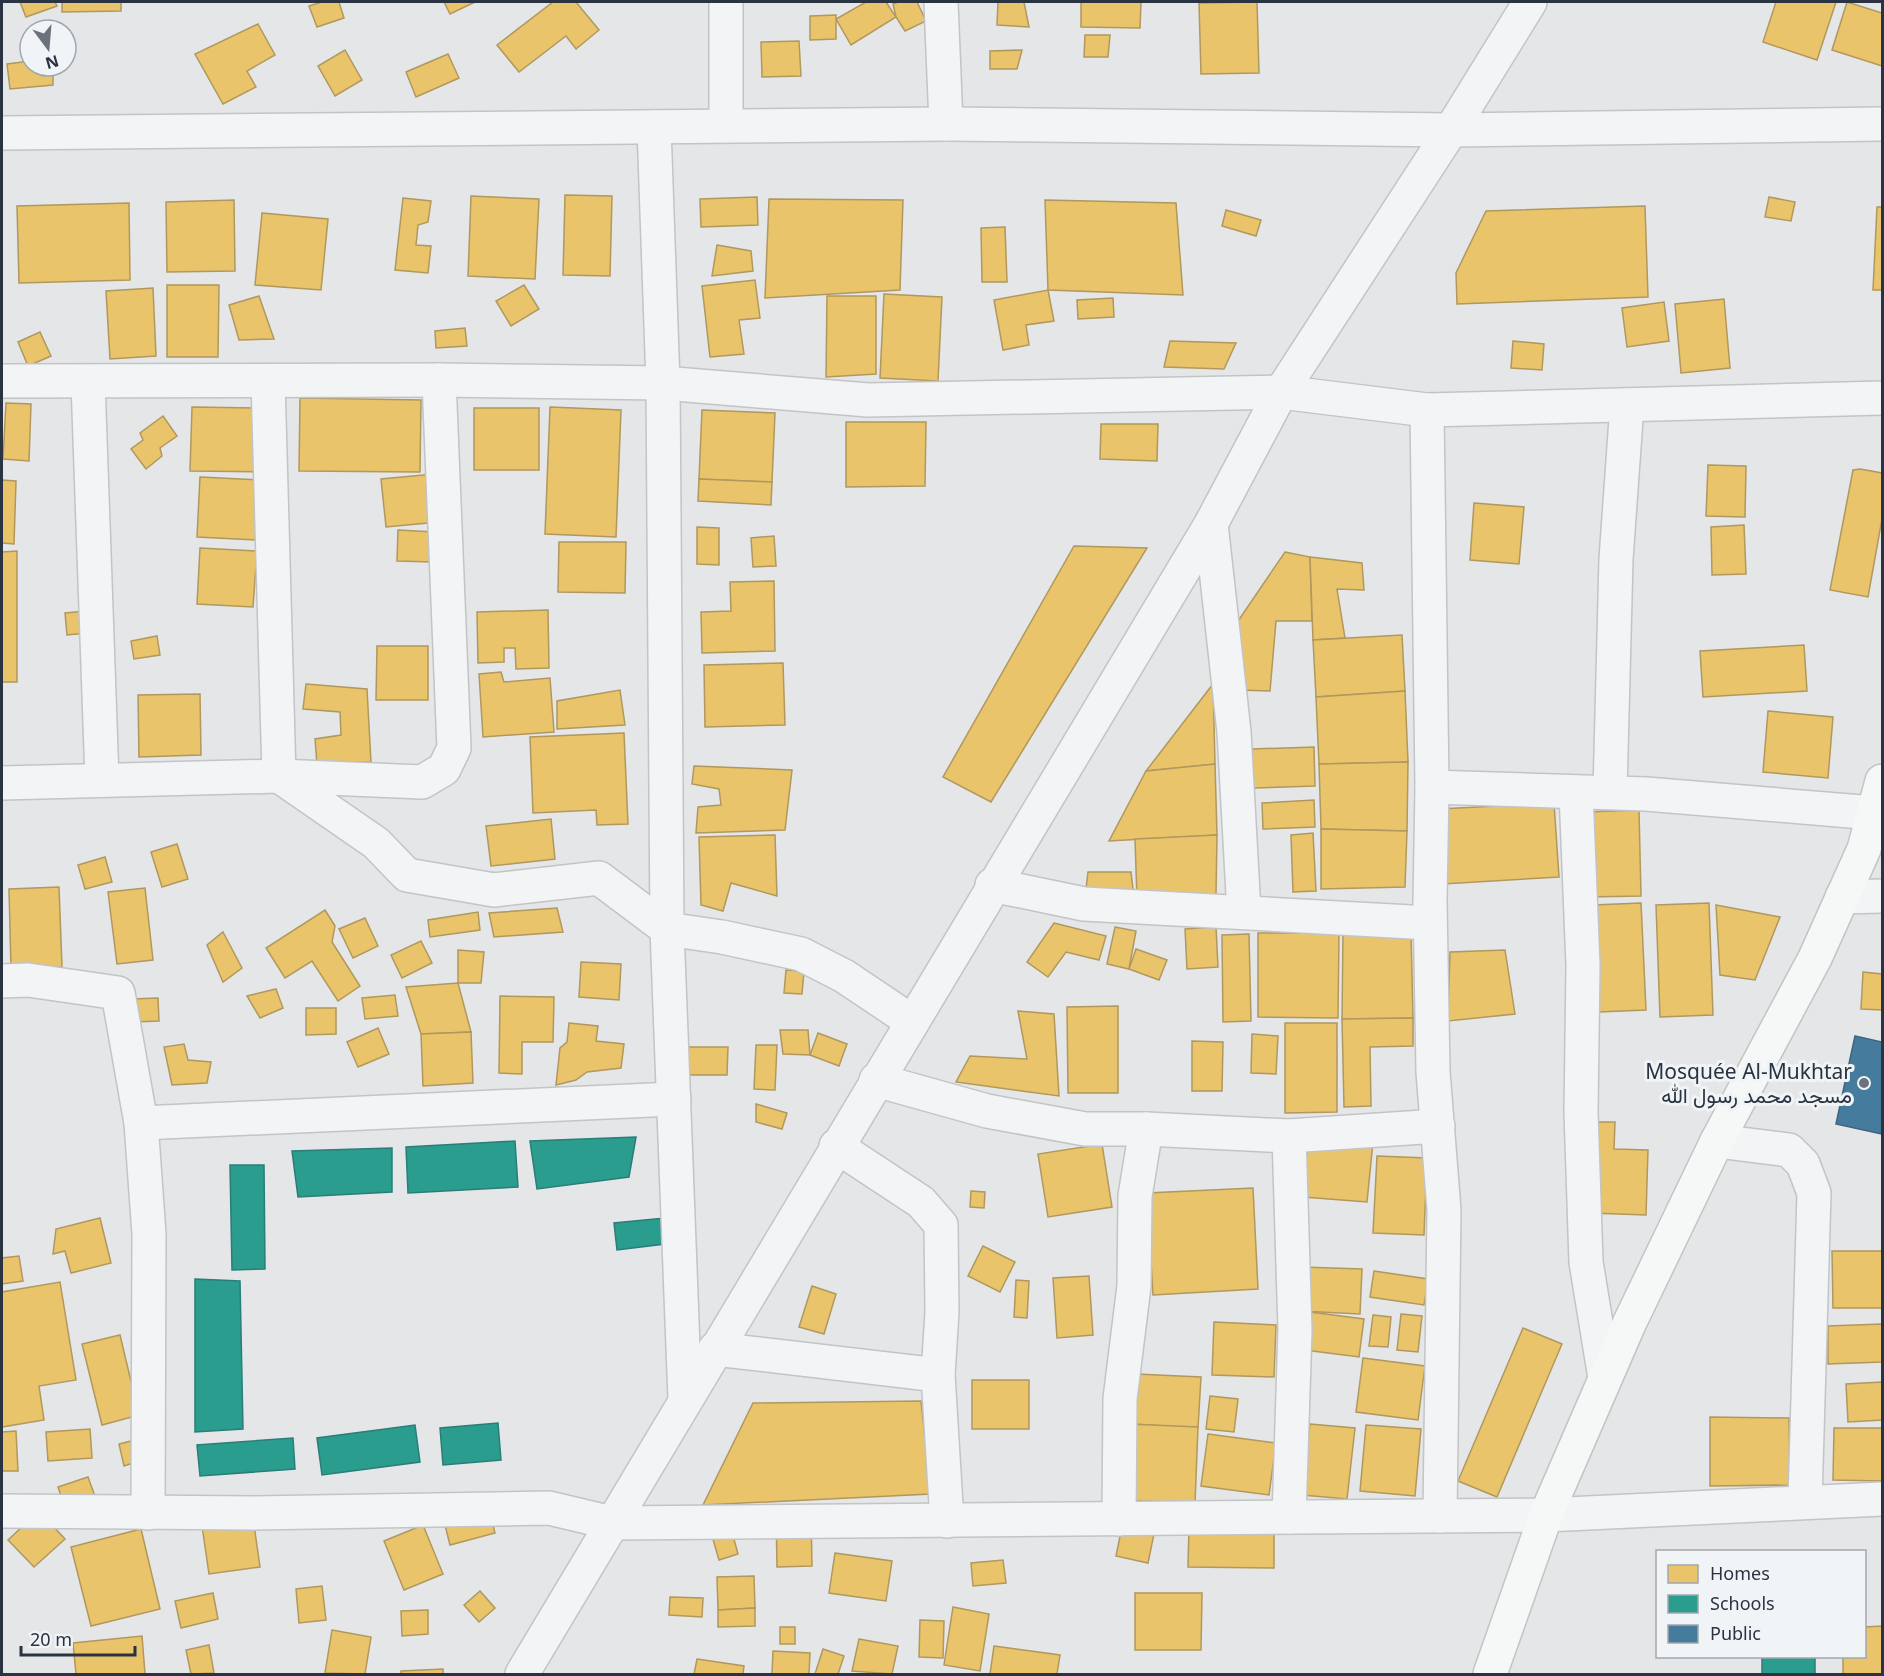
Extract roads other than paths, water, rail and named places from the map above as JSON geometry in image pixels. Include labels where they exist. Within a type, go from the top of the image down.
[{"type":"street","points":[[726,2],[726,125]]},
{"type":"street","points":[[941,2],[946,124]]},
{"type":"street","points":[[522,1674],[911,1020],[1211,524],[1281,392],[1451,130],[1530,2]]},
{"type":"street","points":[[2,133],[726,125],[946,124],[1451,130],[1882,124]]},
{"type":"street","points":[[654,127],[663,383],[667,929],[685,1399]]},
{"type":"street","points":[[2,783],[279,776],[422,782],[444,769],[454,748],[439,380]]},
{"type":"street","points":[[2,381],[439,380],[663,383],[868,400],[1281,392],[1427,410],[1882,398]]},
{"type":"street","points":[[268,381],[279,776]]},
{"type":"street","points":[[88,382],[102,780]]},
{"type":"street","points":[[1610,792],[1616,558],[1627,405]]},
{"type":"street","points":[[1427,410],[1433,1072],[1444,1210],[1440,1516]]},
{"type":"street","points":[[1211,524],[1234,732],[1244,912]]},
{"type":"street","points":[[279,776],[376,843],[407,875],[494,890],[599,878],[667,929],[722,937],[801,954],[844,976],[911,1020]]},
{"type":"street","points":[[1490,1674],[1546,1515],[1605,1378],[1669,1237],[1717,1141],[1815,958],[1864,849],[1882,781]]},
{"type":"street","points":[[1432,787],[1610,792],[1874,813]]},
{"type":"street","points":[[1576,792],[1583,965],[1581,1112],[1586,1262],[1605,1378]]},
{"type":"street","points":[[992,885],[1084,904],[1430,923]]},
{"type":"street","points":[[1842,897],[1882,896]]},
{"type":"street","points":[[2,981],[28,980],[118,993],[141,1123],[149,1234],[148,1513]]},
{"type":"street","points":[[876,1080],[987,1111],[1074,1127],[1290,1136],[1437,1126]]},
{"type":"street","points":[[141,1123],[674,1099]]},
{"type":"street","points":[[1119,1519],[1120,1399],[1134,1286],[1135,1196],[1146,1129]]},
{"type":"street","points":[[1289,1517],[1296,1330],[1290,1136]]},
{"type":"street","points":[[1717,1141],[1789,1149],[1803,1164],[1814,1193],[1805,1501]]},
{"type":"street","points":[[836,1146],[921,1202],[941,1226],[942,1312],[938,1375],[947,1521]]},
{"type":"street","points":[[715,1349],[938,1375]]},
{"type":"street","points":[[2,1511],[148,1513],[549,1508],[612,1523],[947,1521],[1546,1515],[1882,1499]]},
{"type":"place","name":"Mosquée Al-Mukhtar مسجد محمد رسول الله","points":[[1864,1083]]}]
